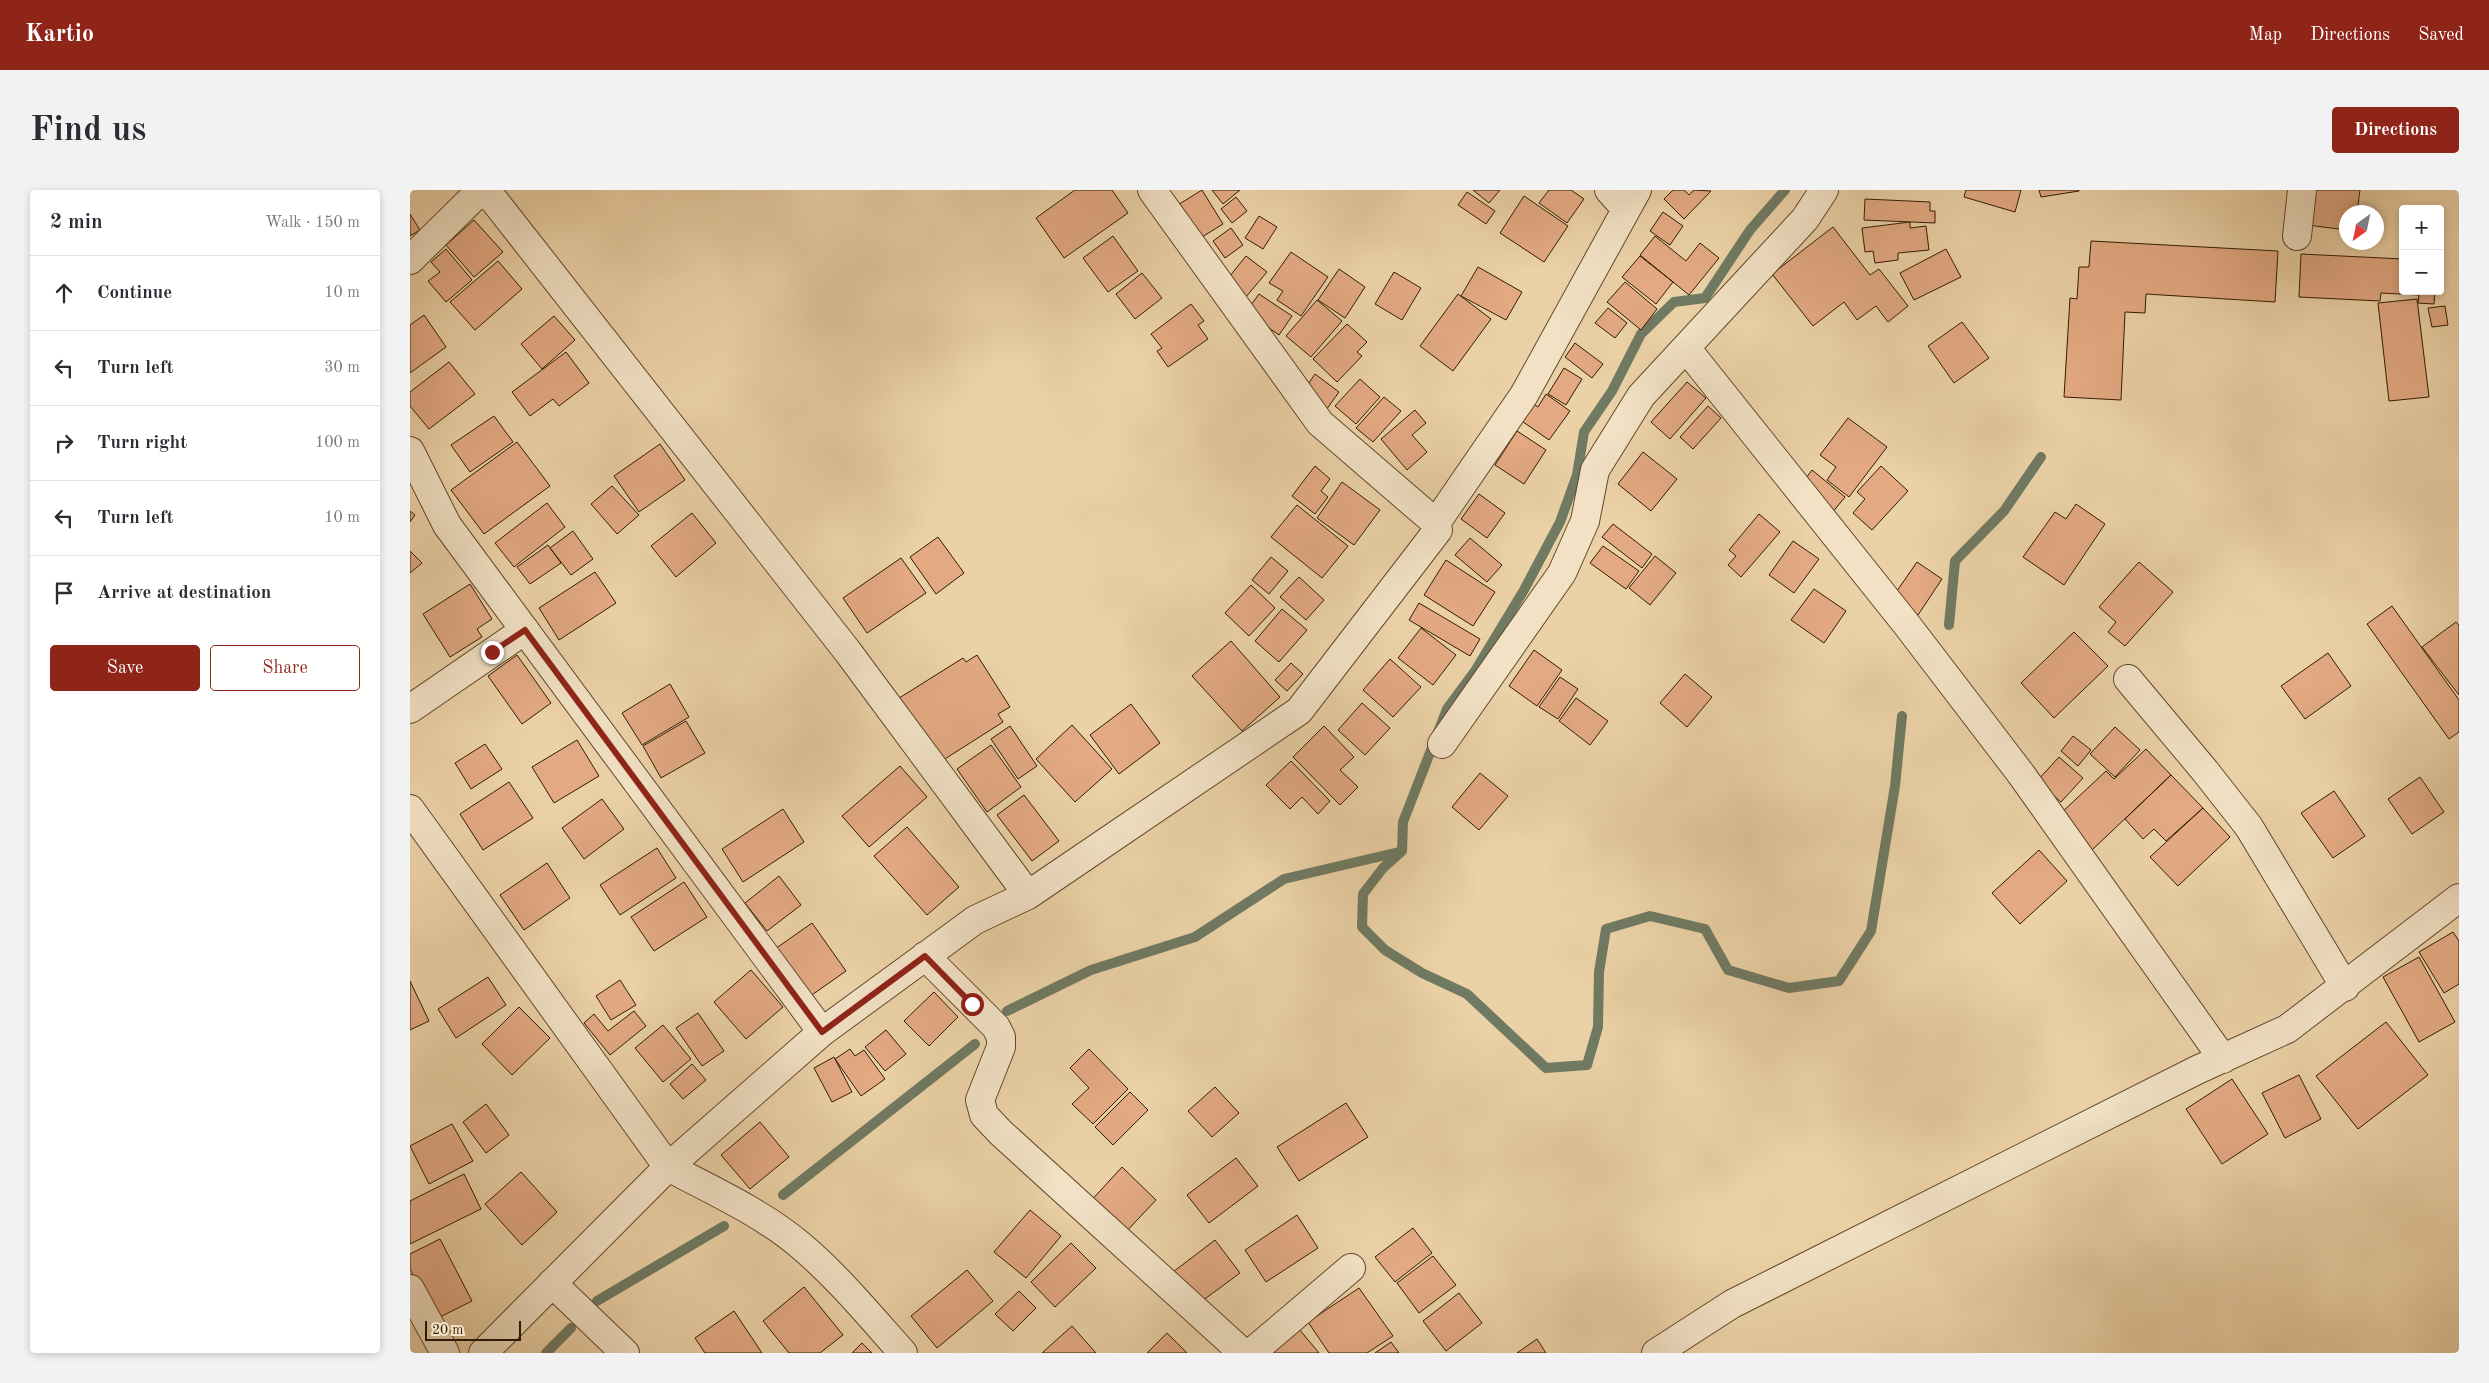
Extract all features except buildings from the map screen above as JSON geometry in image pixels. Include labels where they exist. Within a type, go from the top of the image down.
[{"type":"street","points":[[410,260],[481,190]]},
{"type":"street","points":[[486,190],[848,652],[1028,895]]},
{"type":"street","points":[[482,1353],[668,1167],[822,1032],[975,920],[1028,895],[1299,711],[1438,530],[1436,523],[1320,423],[1152,190]]},
{"type":"street","points":[[1442,744],[1562,573],[1585,521],[1595,470],[1641,396],[1805,219],[1824,190]]},
{"type":"street","points":[[2297,236],[2302,190]]},
{"type":"street","points":[[1436,523],[1524,395],[1624,196]]},
{"type":"street","points":[[1686,348],[1908,625],[2021,774],[2223,1059]]},
{"type":"street","points":[[412,458],[447,525],[822,1032]]},
{"type":"street","points":[[410,709],[525,630]]},
{"type":"street","points":[[2128,679],[2205,771],[2248,827],[2345,987]]},
{"type":"street","points":[[410,809],[668,1167],[730,1199],[798,1243],[825,1266],[903,1353]]},
{"type":"street","points":[[1656,1353],[1732,1304],[2223,1059],[2288,1029],[2459,898]]},
{"type":"street","points":[[925,956],[996,1027],[1001,1038],[1002,1047],[980,1100],[984,1115],[1000,1133],[1243,1353]]},
{"type":"street","points":[[1251,1353],[1351,1268]]},
{"type":"street","points":[[552,1283],[626,1353]]},
{"type":"street","points":[[410,1289],[445,1353]]},
{"type":"waterway","points":[[1785,190],[1750,230],[1705,298],[1674,302],[1641,334],[1612,391],[1584,432],[1577,475],[1560,522],[1524,590],[1475,671],[1447,709],[1403,822],[1402,851],[1383,868],[1363,894],[1362,927],[1385,950],[1422,973],[1467,994],[1546,1068],[1587,1065],[1598,1027],[1599,972],[1606,929],[1650,916],[1705,929],[1728,970],[1789,988],[1839,981],[1871,931],[1895,786],[1902,716]]},
{"type":"waterway","points":[[1949,625],[1955,561],[2004,511],[2041,457]]},
{"type":"waterway","points":[[1007,1011],[1091,970],[1195,937],[1284,879],[1399,852]]},
{"type":"waterway","points":[[783,1195],[975,1044]]},
{"type":"waterway","points":[[597,1301],[724,1226]]},
{"type":"waterway","points":[[546,1353],[571,1328]]},
{"type":"route","points":[[492,652],[525,630],[822,1032],[925,956],[972,1004]]}]
